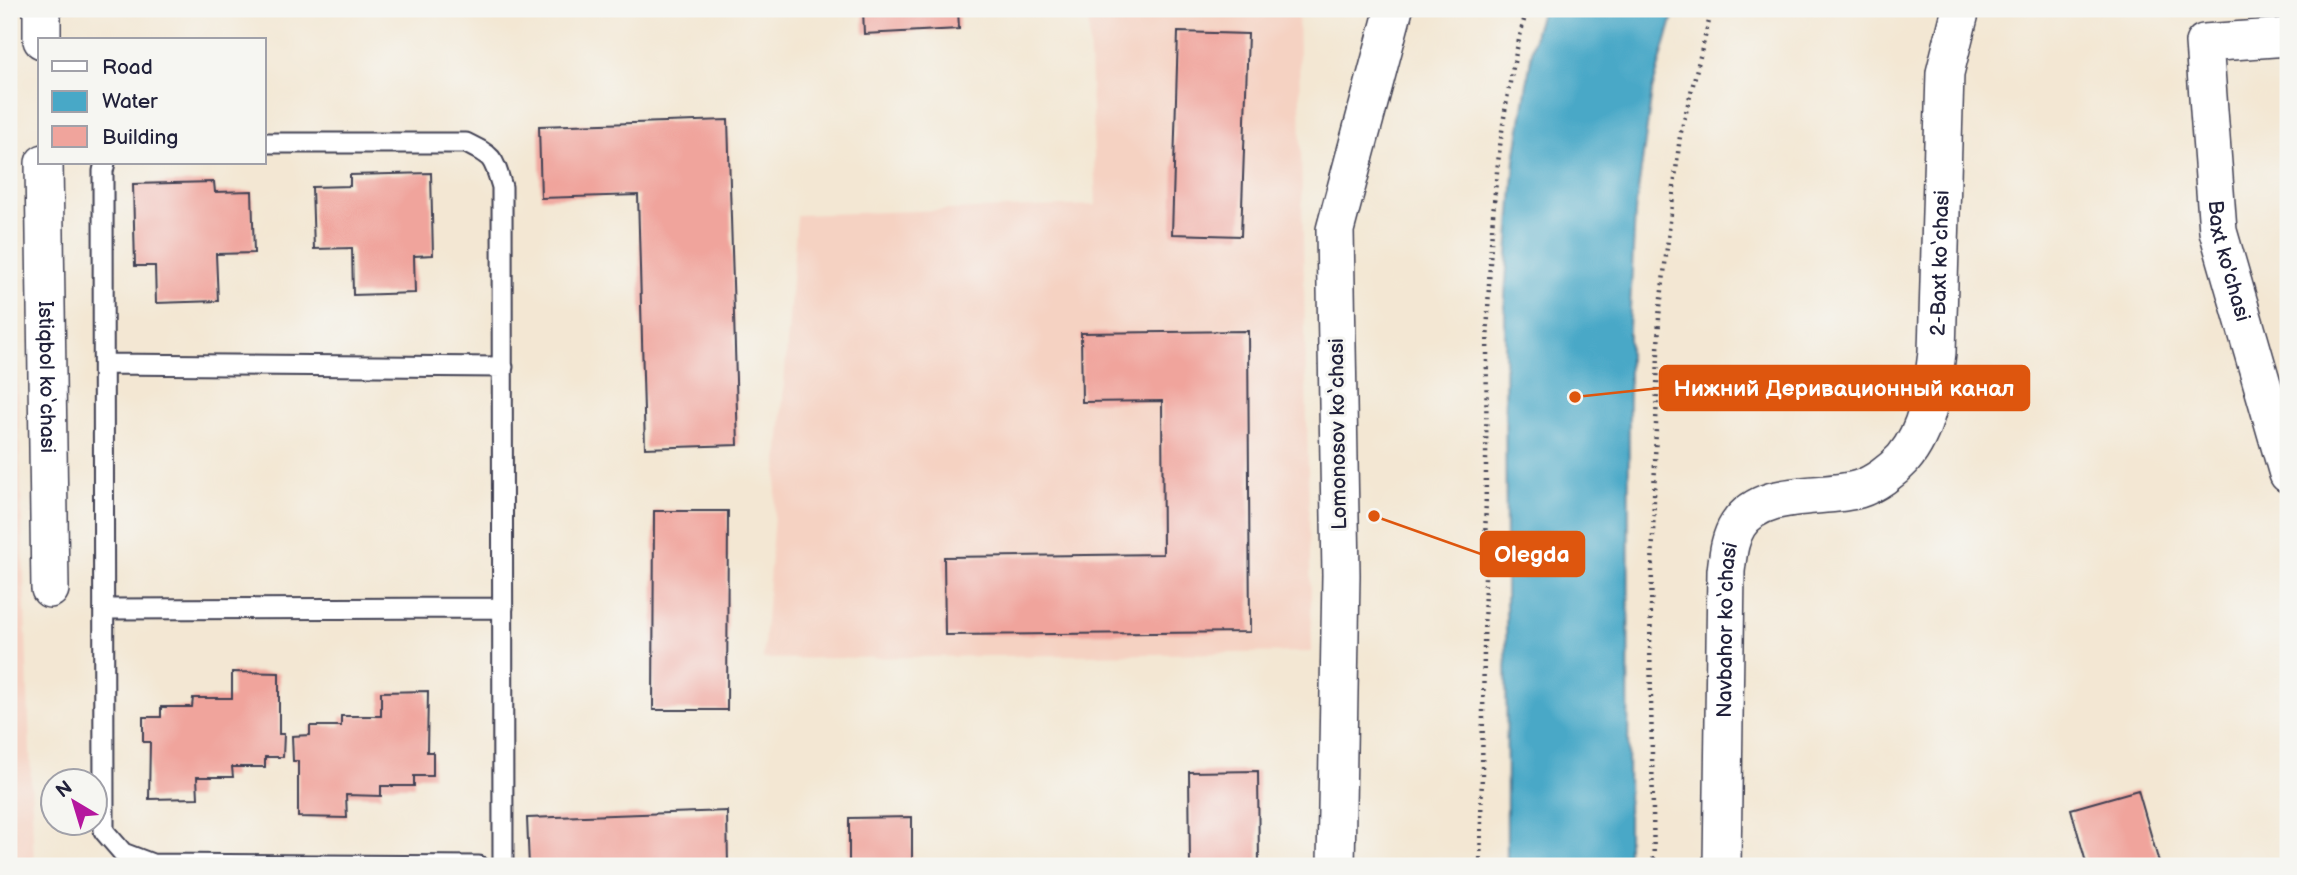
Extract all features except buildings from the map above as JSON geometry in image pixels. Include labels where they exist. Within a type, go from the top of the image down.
[{"type":"street","points":[[42,9],[42,38]]},
{"type":"street","name":"Lomonosov ko‘chasi","points":[[1336,866],[1341,575],[1335,230],[1394,9]]},
{"type":"street","name":"2-Baxt ko‘chasi","points":[[1860,489],[1885,476],[1905,457],[1922,426],[1932,390],[1937,352],[1945,73],[1961,9]]},
{"type":"street","name":"Baxt ko'chasi","points":[[2288,37],[2204,43],[2218,231],[2288,474]]},
{"type":"street","name":"Istiqbol ko‘chasi","points":[[44,164],[50,589]]},
{"type":"street","name":"Navbahor ko‘chasi","points":[[1722,866],[1726,571],[1729,547],[1739,524],[1755,509],[1777,500],[1860,489]]},
{"type":"lane","points":[[266,143],[466,143],[488,154],[496,167],[502,187],[503,866]]},
{"type":"lane","points":[[105,164],[104,831],[123,853],[152,864],[479,866]]},
{"type":"lane","points":[[104,365],[503,367]]},
{"type":"lane","points":[[104,608],[503,608]]},
{"type":"path","points":[[1480,866],[1485,657],[1487,300],[1503,124],[1518,40],[1527,9]]},
{"type":"path","points":[[1654,866],[1650,643],[1659,316],[1680,136],[1712,9]]},
{"type":"shaded area","points":[[1088,9],[1298,9],[1312,652],[763,659],[797,215],[1096,205]]},
{"type":"shaded area","points":[[9,141],[34,866],[9,866]]},
{"type":"water","points":[[1542,9],[1675,9],[1652,91],[1635,212],[1629,328],[1628,866],[1507,866],[1505,295],[1515,160],[1535,32]]},
{"type":"place","name":"Нижний Деривационный канал","points":[[1575,397]]},
{"type":"place","name":"Olegda","points":[[1374,516]]}]
